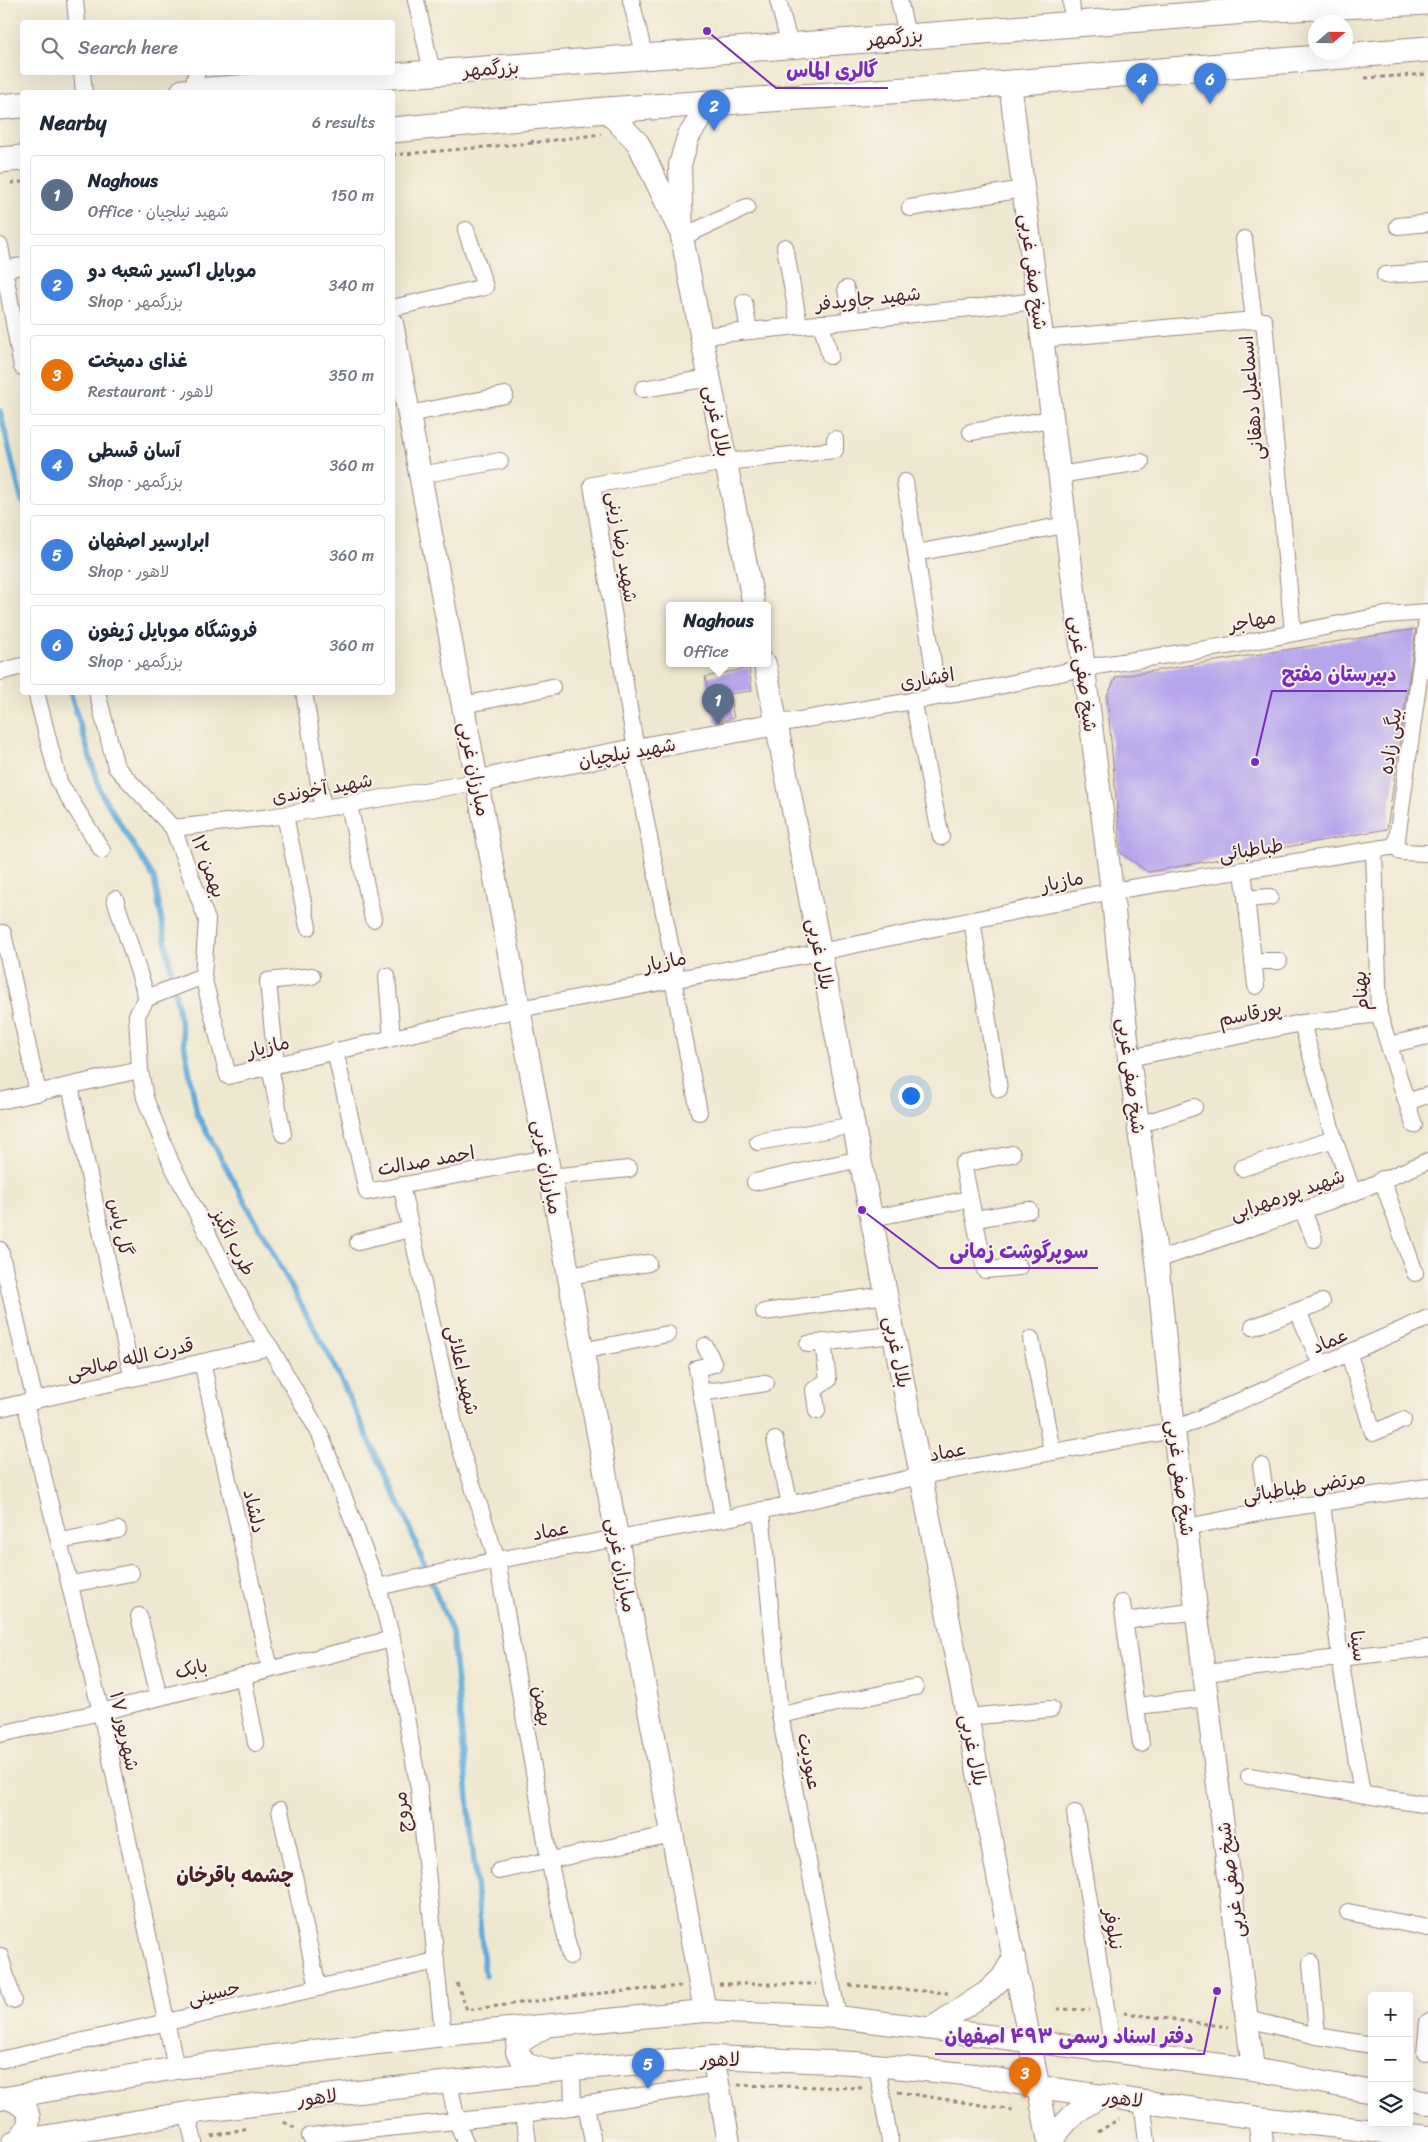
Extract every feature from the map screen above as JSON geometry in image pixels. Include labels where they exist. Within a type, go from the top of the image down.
[{"type":"main road","name":"بزرگمهر","points":[[395,74],[645,58],[790,46],[907,35],[1072,12],[1271,4],[1418,2]]},
{"type":"main road","points":[[395,130],[606,110],[1010,82],[1428,49]]},
{"type":"main road","name":"بزرگمهر","points":[[190,86],[380,75]]},
{"type":"main road","points":[[0,107],[20,105]]},
{"type":"street","points":[[75,0],[77,20]]},
{"type":"street","points":[[416,0],[432,72]]},
{"type":"street","points":[[631,0],[645,58]]},
{"type":"street","points":[[778,0],[790,46]]},
{"type":"street","points":[[900,0],[907,35]]},
{"type":"street","points":[[82,75],[84,90]]},
{"type":"street","name":"شیخ صفی غربی","points":[[1010,82],[1112,891],[1129,1058],[1157,1260],[1174,1430],[1253,2069]]},
{"type":"street","points":[[682,237],[680,165],[688,137],[710,103]]},
{"type":"street","points":[[606,110],[638,143],[682,237]]},
{"type":"street","points":[[910,208],[1023,189]]},
{"type":"street","points":[[682,237],[747,207]]},
{"type":"street","points":[[1398,226],[1428,223]]},
{"type":"street","points":[[395,307],[485,287],[466,230]]},
{"type":"street","name":"بلال غربی","points":[[682,237],[753,602]]},
{"type":"street","points":[[1244,239],[1254,320]]},
{"type":"street","points":[[0,246],[20,341]]},
{"type":"street","points":[[786,247],[799,325]]},
{"type":"street","points":[[4,269],[20,266]]},
{"type":"street","points":[[1385,275],[1428,272]]},
{"type":"street","points":[[846,289],[852,320]]},
{"type":"street","name":"شهید جاویدفر","points":[[702,336],[1038,301]]},
{"type":"street","points":[[744,302],[750,331]]},
{"type":"street","name":"اسماعیل دهقانی","points":[[1042,339],[1254,320],[1264,321],[1293,633]]},
{"type":"street","points":[[821,323],[830,356]]},
{"type":"street","name":"مبارزان غربی","points":[[395,355],[398,387],[409,414],[704,2011]]},
{"type":"street","points":[[642,389],[710,378]]},
{"type":"street","points":[[409,414],[505,395]]},
{"type":"street","points":[[971,432],[1052,419]]},
{"type":"street","points":[[726,462],[835,450],[834,439]]},
{"type":"street","points":[[420,475],[500,461]]},
{"type":"street","name":"شهید رضا زینی","points":[[634,750],[592,485],[726,462]]},
{"type":"street","points":[[1059,475],[1141,462]]},
{"type":"street","points":[[905,482],[938,696]]},
{"type":"street","points":[[916,553],[1065,525]]},
{"type":"street","name":"مهاجر","points":[[1084,668],[1293,633],[1385,615],[1428,612]]},
{"type":"street","name":"بیگی زاده","points":[[1396,846],[1428,612]]},
{"type":"street","points":[[0,672],[20,667]]},
{"type":"street","name":"بلال غربی","points":[[766,667],[1050,2142]]},
{"type":"street","name":"افشاری","points":[[776,724],[1084,668]]},
{"type":"street","points":[[463,705],[552,687]]},
{"type":"street","points":[[37,695],[59,782],[102,850]]},
{"type":"street","name":"۱۲ بهمن","points":[[98,695],[116,767],[173,828],[208,920],[203,976],[228,1076]]},
{"type":"street","points":[[304,695],[323,808]]},
{"type":"street","points":[[913,700],[941,837]]},
{"type":"street","name":"شهید نیلچیان","points":[[477,782],[634,750],[776,724]]},
{"type":"street","points":[[634,750],[699,1112]]},
{"type":"street","name":"شهید آخوندی","points":[[173,828],[285,815],[477,782]]},
{"type":"street","points":[[349,804],[373,919]]},
{"type":"street","points":[[285,815],[308,927]]},
{"type":"street","points":[[1396,846],[1401,852],[1428,853]]},
{"type":"street","name":"طباطبائی","points":[[1112,891],[1396,846]]},
{"type":"street","name":"بهنام","points":[[1374,850],[1380,1014],[1414,1125]]},
{"type":"street","points":[[1243,870],[1256,986]]},
{"type":"street","name":"مازیار","points":[[228,1076],[519,1008],[820,952],[1112,891]]},
{"type":"street","points":[[1246,899],[1270,897]]},
{"type":"street","points":[[115,899],[147,998],[203,976]]},
{"type":"street","points":[[972,920],[999,1090]]},
{"type":"street","points":[[3,934],[38,1093]]},
{"type":"street","points":[[1253,962],[1279,961]]},
{"type":"street","points":[[283,1134],[273,1065],[268,982],[312,976]]},
{"type":"street","points":[[387,976],[392,1038]]},
{"type":"street","name":"طرب انگیز","points":[[147,998],[137,1015],[140,1070],[145,1098],[170,1163],[256,1328],[270,1347],[320,1434],[378,1588]]},
{"type":"street","name":"پورقاسم","points":[[1129,1058],[1302,1023],[1380,1014]]},
{"type":"street","points":[[1302,1023],[1334,1139],[1352,1193]]},
{"type":"street","points":[[1389,1045],[1428,1036]]},
{"type":"street","name":"احمد صدالت","points":[[335,1051],[367,1192],[548,1168],[629,1169]]},
{"type":"street","points":[[0,1101],[140,1070]]},
{"type":"street","name":"گل یاس","points":[[70,1086],[132,1376]]},
{"type":"street","points":[[1407,1102],[1428,1095]]},
{"type":"street","points":[[1139,1125],[1194,1107]]},
{"type":"street","points":[[758,1142],[854,1125]]},
{"type":"street","points":[[1242,1168],[1334,1139]]},
{"type":"street","points":[[1012,1154],[963,1164],[985,1270],[1019,1267]]},
{"type":"street","points":[[755,1182],[860,1159]]},
{"type":"street","name":"شهید پورمهرابی","points":[[1157,1260],[1303,1211],[1428,1161]]},
{"type":"street","points":[[1382,1179],[1415,1273]]},
{"type":"street","name":"شهید اعلائی","points":[[401,1186],[458,1441],[497,1560]]},
{"type":"street","points":[[872,1218],[970,1199]]},
{"type":"street","points":[[975,1219],[1029,1210]]},
{"type":"street","points":[[1303,1211],[1314,1239]]},
{"type":"street","points":[[357,1241],[410,1229]]},
{"type":"street","name":"۱۷ شهریور","points":[[0,1250],[30,1402],[60,1540],[101,1712],[165,2024],[176,2068]]},
{"type":"street","points":[[568,1276],[648,1263]]},
{"type":"street","points":[[764,1312],[886,1295]]},
{"type":"street","points":[[1253,1327],[1322,1302]]},
{"type":"street","points":[[1298,1311],[1321,1365]]},
{"type":"street","name":"عماد","points":[[378,1588],[497,1560],[722,1518],[921,1476],[1174,1430],[1428,1318]]},
{"type":"street","points":[[582,1350],[668,1334]]},
{"type":"street","points":[[817,1411],[814,1390],[828,1380],[815,1343],[894,1335]]},
{"type":"street","points":[[1031,1339],[1052,1452]]},
{"type":"street","points":[[705,1346],[714,1364],[697,1368],[722,1518]]},
{"type":"street","name":"قدرت الله صالحی","points":[[0,1408],[132,1376],[270,1347]]},
{"type":"street","points":[[1349,1354],[1373,1433],[1403,1420]]},
{"type":"street","name":"دلشاد","points":[[202,1362],[270,1669]]},
{"type":"street","points":[[701,1393],[766,1383]]},
{"type":"street","points":[[774,1440],[790,1503]]},
{"type":"street","points":[[1260,1466],[1268,1511]]},
{"type":"street","name":"مرتضی طباطبائی","points":[[1187,1526],[1322,1502],[1428,1487]]},
{"type":"street","name":"سینا","points":[[1322,1502],[1340,1658],[1362,1794]]},
{"type":"street","name":"عبودیت","points":[[761,1510],[780,1715],[838,2017]]},
{"type":"street","points":[[60,1540],[118,1530]]},
{"type":"street","name":"بهمن","points":[[497,1560],[549,1859],[570,1956]]},
{"type":"street","points":[[71,1584],[131,1573]]},
{"type":"street","name":"مروج","points":[[378,1588],[392,1639],[419,1789],[443,2035]]},
{"type":"street","points":[[1122,1603],[1141,1744]]},
{"type":"street","points":[[1125,1621],[1197,1611]]},
{"type":"street","points":[[139,1616],[159,1696]]},
{"type":"street","name":"بابک","points":[[0,1734],[101,1712],[392,1639]]},
{"type":"street","points":[[1204,1673],[1428,1648]]},
{"type":"street","points":[[243,1676],[256,1743]]},
{"type":"street","points":[[780,1715],[915,1687]]},
{"type":"street","points":[[1137,1706],[1208,1698]]},
{"type":"street","points":[[968,1717],[1051,1709]]},
{"type":"street","points":[[1249,1776],[1428,1805]]},
{"type":"street","points":[[280,1810],[318,1988]]},
{"type":"street","name":"نیلوفر","points":[[1075,1813],[1113,2051]]},
{"type":"street","points":[[499,1871],[672,1834]]},
{"type":"street","points":[[1348,1912],[1428,1928]]},
{"type":"street","points":[[0,1954],[13,2000]]},
{"type":"street","points":[[932,2028],[987,1992],[1002,1978],[1014,1958]]},
{"type":"street","name":"حسینی","points":[[0,2060],[436,1961]]},
{"type":"street","points":[[1311,1963],[1316,2036]]},
{"type":"street","points":[[3,2099],[176,2068],[443,2035],[704,2011],[838,2017],[932,2028],[1253,2069],[1368,2091]]},
{"type":"street","points":[[1421,2052],[1428,2022]]},
{"type":"street","points":[[551,2025],[522,2039],[518,2043],[517,2052],[527,2065],[564,2070],[593,2142]]},
{"type":"street","points":[[1248,2025],[1368,2043]]},
{"type":"street","points":[[713,2057],[729,2142]]},
{"type":"street","name":"لاهور","points":[[15,2142],[187,2113],[449,2082],[713,2057],[877,2066],[974,2075],[1039,2087],[1404,2138],[1428,2137]]},
{"type":"street","points":[[877,2066],[890,2142]]},
{"type":"street","points":[[449,2082],[457,2121],[465,2142]]},
{"type":"street","points":[[310,2136],[524,2114],[718,2084]]},
{"type":"street","points":[[1050,2142],[1064,2121],[1080,2108],[1102,2096]]},
{"type":"street","points":[[3,2099],[21,2104],[29,2118],[28,2128],[15,2142]]},
{"type":"street","points":[[1142,2100],[1146,2142]]},
{"type":"street","points":[[1413,2100],[1428,2103]]},
{"type":"street","points":[[187,2113],[193,2141]]},
{"type":"street","points":[[524,2114],[528,2142]]},
{"type":"street","points":[[1259,2118],[1262,2142]]},
{"type":"path","points":[[395,154],[627,131]]},
{"type":"path","points":[[438,1978],[456,1974],[467,2010],[581,1995],[700,1984],[832,1984],[958,1993]]},
{"type":"path","points":[[1057,2010],[1106,2010],[1248,2025]]},
{"type":"path","points":[[282,2121],[310,2136]]},
{"type":"path","points":[[193,2141],[256,2127]]},
{"type":"building","points":[[1416,629],[1387,829],[1148,872],[1121,853],[1107,696],[1116,677]]},
{"type":"building","points":[[749,668],[752,691],[729,694],[734,718],[715,722],[705,677]]},
{"type":"waterway","points":[[0,411],[20,494]]},
{"type":"waterway","points":[[71,695],[101,793],[154,878],[197,1114],[331,1359],[402,1510],[452,1632],[485,1976]]},
{"type":"place","name":"گالری الماس","points":[[707,31]]},
{"type":"place","name":"آسان قسطی","points":[[1142,104]]},
{"type":"place","name":"فروشگاه موبایل ژیفون","points":[[1210,104]]},
{"type":"place","name":"موبایل اکسیر شعبه دو","points":[[714,131]]},
{"type":"place","name":"Naghous","points":[[718,725]]},
{"type":"place","name":"دبیرستان مفتح","points":[[1255,762]]},
{"type":"place","name":"سوپرگوشت زمانی","points":[[862,1210]]},
{"type":"place","name":"دفتر اسناد رسمی ۴۹۳ اصفهان","points":[[1217,1991]]},
{"type":"place","name":"ابرارسیر اصفهان","points":[[648,2089]]},
{"type":"place","name":"غذای دمپخت","points":[[1025,2098]]},
{"type":"district","name":"چشمه باقرخان","points":[[235,1875]]}]
